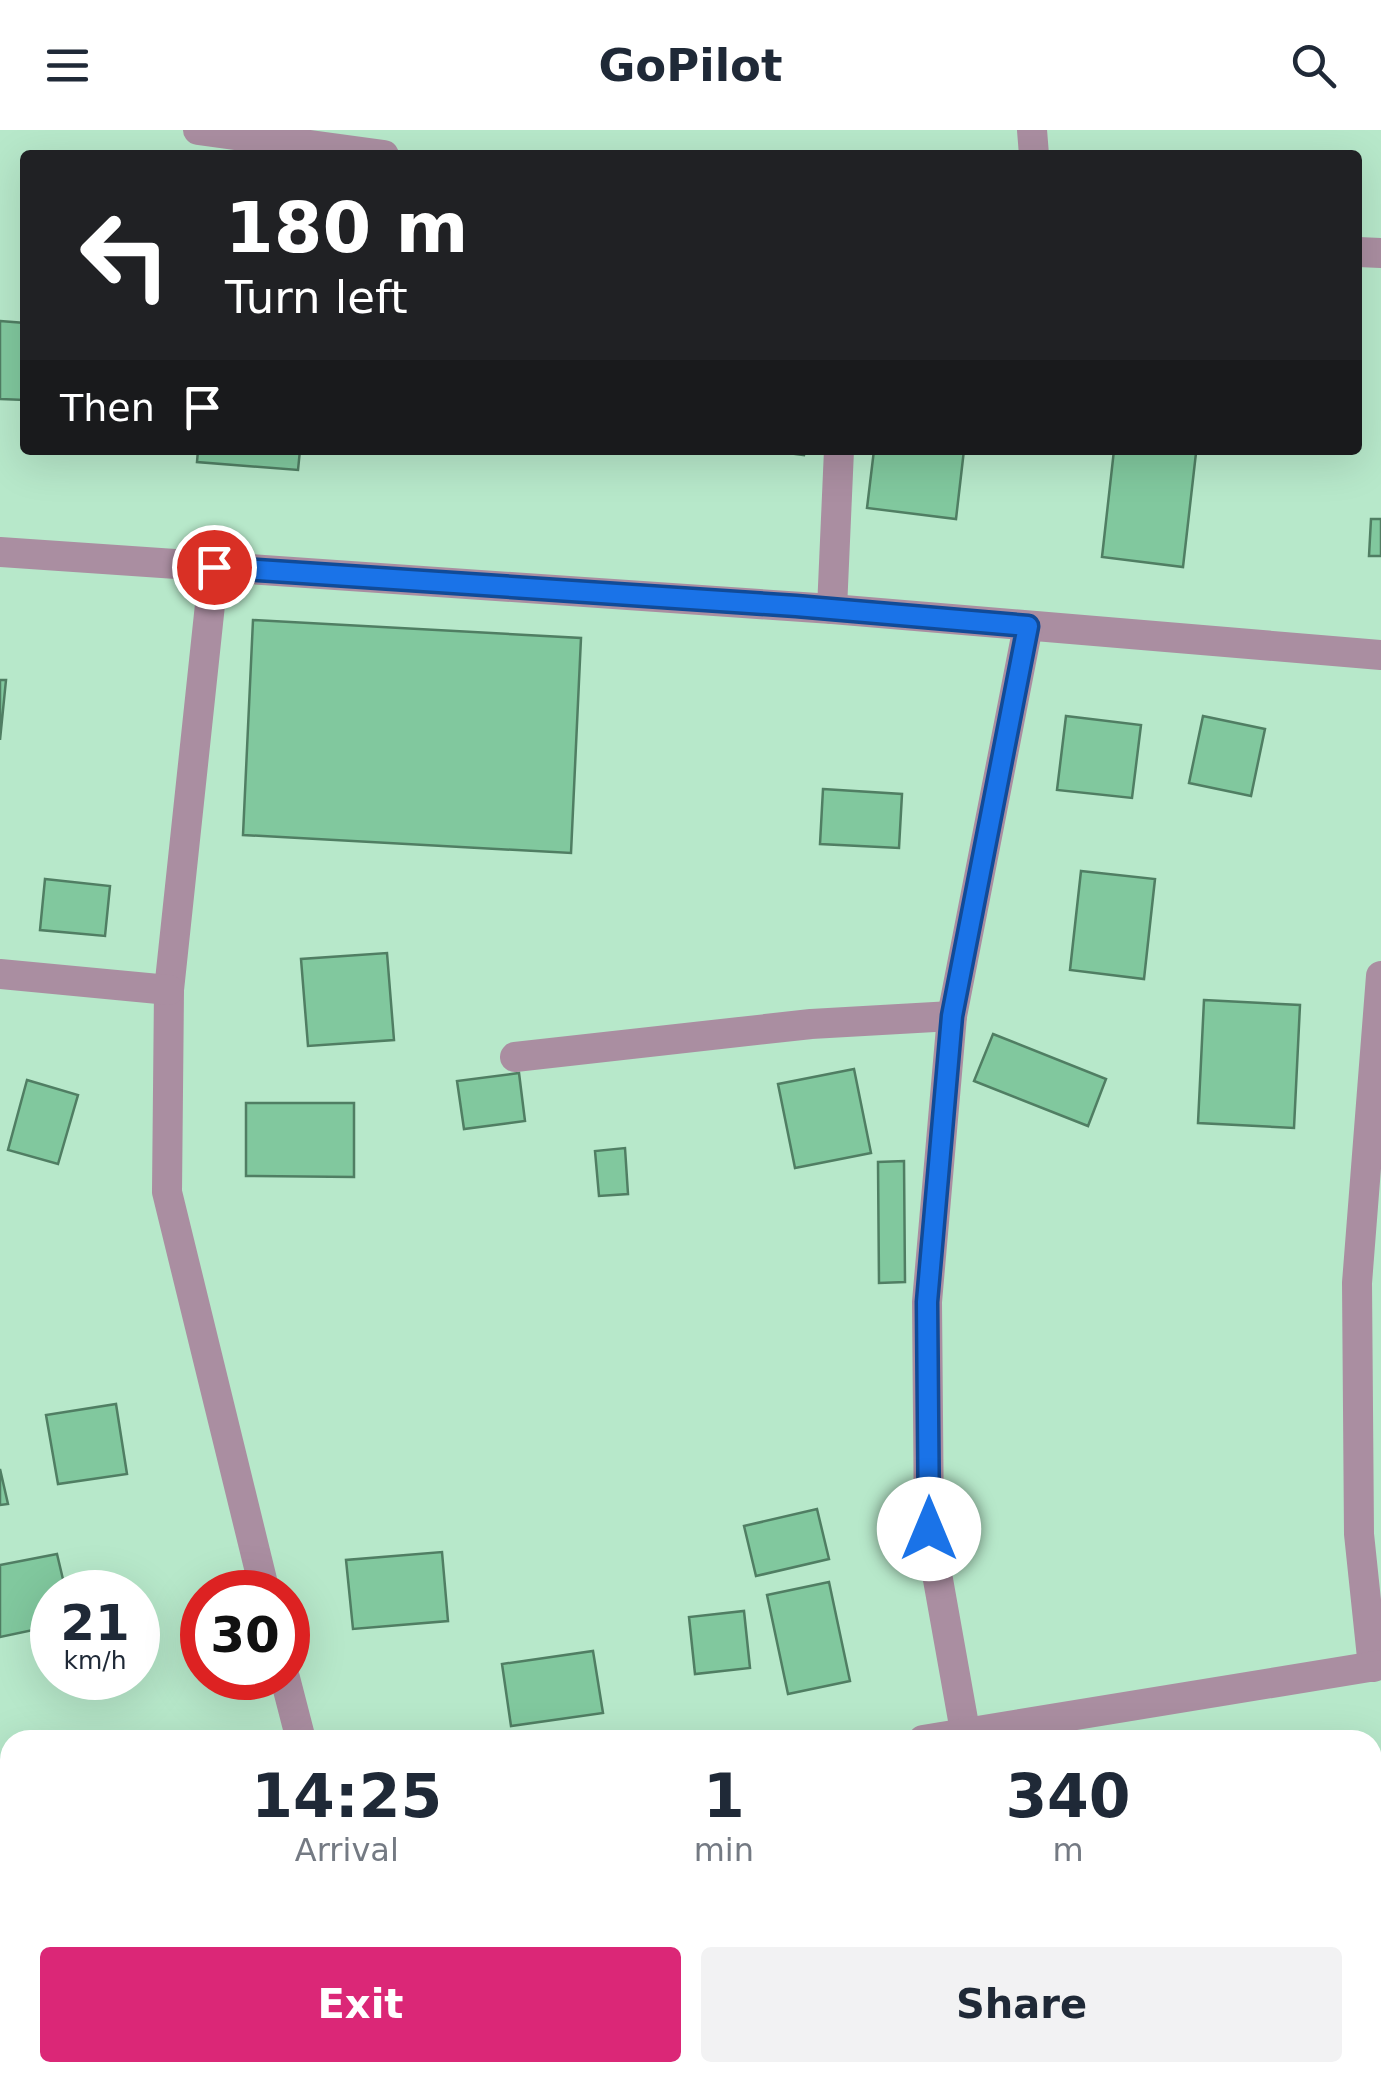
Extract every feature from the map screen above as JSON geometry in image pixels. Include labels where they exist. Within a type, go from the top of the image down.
[{"type":"street","points":[[198,130],[347,150]]},
{"type":"street","points":[[832,609],[839,455]]},
{"type":"street","points":[[0,552],[832,609],[1381,655]]},
{"type":"street","points":[[214,567],[169,990],[167,1192],[260,1570]]},
{"type":"street","points":[[965,1730],[929,1529],[927,1302],[952,1016],[1028,626]]},
{"type":"street","points":[[0,974],[169,990]]},
{"type":"street","points":[[971,1730],[1377,1666],[1359,1534],[1356,1283],[1381,976]]},
{"type":"street","points":[[515,1056],[811,1024],[952,1016]]},
{"type":"street","points":[[291,1700],[299,1730]]},
{"type":"building","points":[[0,321],[20,323],[20,400],[0,399]]},
{"type":"building","points":[[198,455],[300,455],[298,470],[197,462]]},
{"type":"building","points":[[873,455],[963,455],[956,519],[867,508]]},
{"type":"building","points":[[1113,455],[1196,455],[1183,567],[1102,557]]},
{"type":"building","points":[[1371,519],[1381,519],[1381,556],[1369,556]]},
{"type":"building","points":[[253,620],[581,638],[571,853],[243,835]]},
{"type":"building","points":[[0,680],[6,680],[0,740]]},
{"type":"building","points":[[1066,716],[1141,725],[1132,798],[1057,790]]},
{"type":"building","points":[[1203,716],[1265,729],[1251,796],[1189,783]]},
{"type":"building","points":[[823,789],[902,794],[899,848],[820,844]]},
{"type":"building","points":[[1081,871],[1155,879],[1144,979],[1070,970]]},
{"type":"building","points":[[45,879],[110,886],[105,936],[40,930]]},
{"type":"building","points":[[387,953],[394,1040],[308,1046],[301,959]]},
{"type":"building","points":[[1204,1000],[1300,1005],[1294,1128],[1198,1123]]},
{"type":"building","points":[[993,1034],[1106,1079],[1088,1126],[974,1081]]},
{"type":"building","points":[[854,1069],[871,1153],[795,1168],[778,1084]]},
{"type":"building","points":[[519,1073],[525,1121],[464,1129],[457,1081]]},
{"type":"building","points":[[27,1080],[78,1095],[58,1164],[8,1150]]},
{"type":"building","points":[[246,1103],[354,1103],[354,1177],[246,1176]]},
{"type":"building","points":[[625,1148],[628,1194],[599,1196],[595,1151]]},
{"type":"building","points":[[904,1161],[905,1282],[879,1283],[878,1162]]},
{"type":"building","points":[[116,1404],[127,1474],[58,1484],[46,1415]]},
{"type":"building","points":[[0,1469],[8,1504],[0,1505]]},
{"type":"building","points":[[817,1509],[829,1559],[756,1576],[744,1526]]},
{"type":"building","points":[[442,1552],[448,1621],[353,1629],[346,1560]]},
{"type":"building","points":[[57,1554],[61,1570],[30,1570],[30,1631],[0,1637],[0,1565]]},
{"type":"building","points":[[829,1582],[850,1681],[788,1694],[767,1595]]},
{"type":"building","points":[[744,1611],[750,1668],[695,1674],[689,1617]]},
{"type":"building","points":[[593,1651],[603,1713],[511,1726],[502,1664]]},
{"type":"route","points":[[214,567],[796,606],[1028,626],[952,1016],[927,1302],[929,1529]]}]
